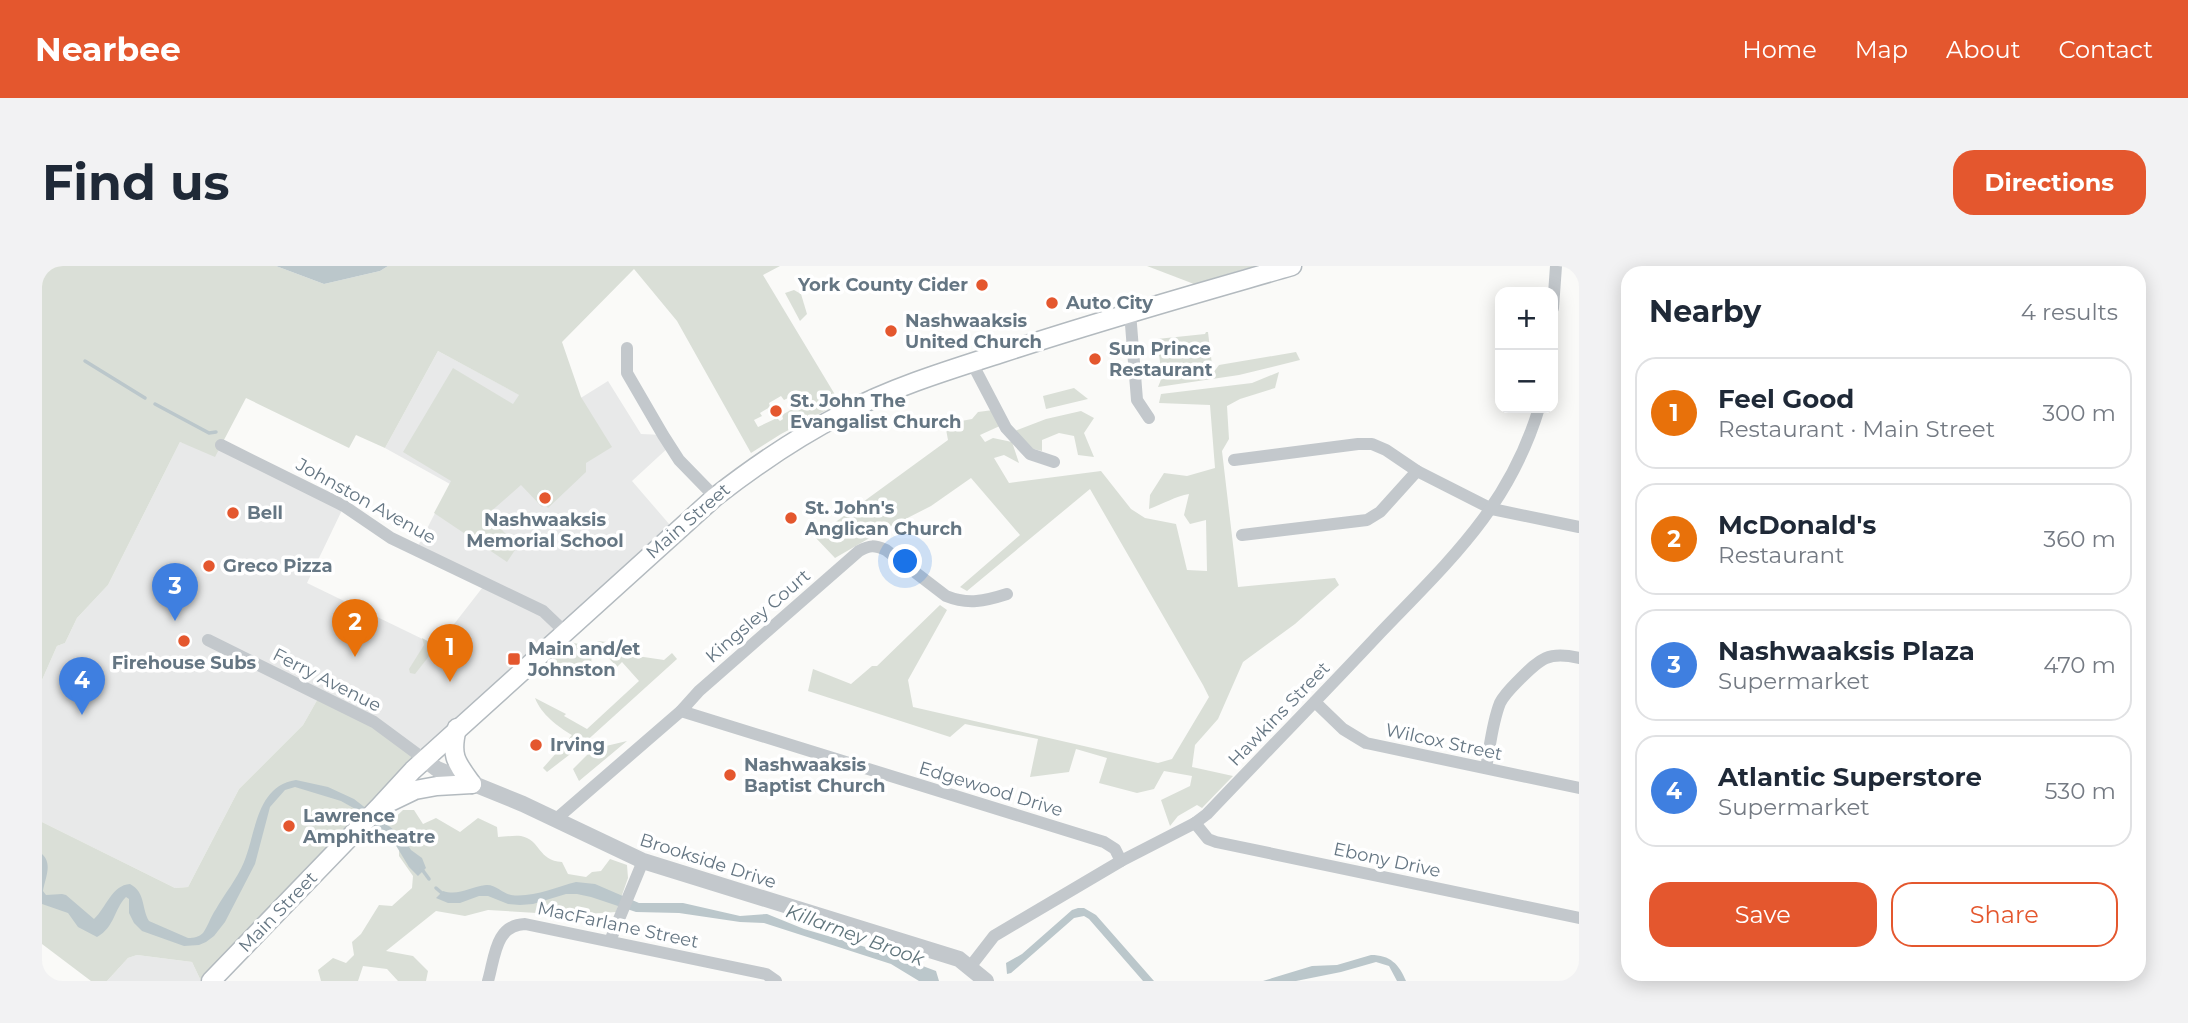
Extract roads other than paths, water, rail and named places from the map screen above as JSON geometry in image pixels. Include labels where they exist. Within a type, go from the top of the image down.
[{"type":"main road","name":"Main Street","points":[[211,981],[424,759],[715,497],[758,463],[845,412],[894,391],[1130,312],[1292,266]]},
{"type":"main road","points":[[457,728],[453,756],[472,784]]},
{"type":"main road","points":[[379,808],[415,790],[472,784]]},
{"type":"street","points":[[1554,287],[1556,266]]},
{"type":"street","points":[[1130,312],[1137,400],[1149,418]]},
{"type":"street","points":[[627,348],[627,373],[663,435],[679,460],[715,497]]},
{"type":"street","points":[[972,363],[1006,428],[1030,454],[1054,462]]},
{"type":"street","name":"Hawkins Street","points":[[970,967],[994,936],[1207,814],[1470,538],[1492,509],[1522,455],[1537,413]]},
{"type":"street","points":[[1234,460],[1371,444],[1492,509],[1579,527]]},
{"type":"street","name":"Johnston Avenue","points":[[221,445],[344,506],[391,538],[543,611],[564,631]]},
{"type":"street","points":[[1241,535],[1367,520],[1380,512],[1417,471]]},
{"type":"street","name":"Kingsley Court","points":[[555,820],[681,711],[699,691],[869,545],[886,550],[955,600],[976,602],[1007,594]]},
{"type":"street","name":"Ferry Avenue","points":[[208,640],[374,722],[424,759]]},
{"type":"street","points":[[1486,768],[1499,708],[1505,695],[1535,664],[1547,656],[1556,654],[1579,658]]},
{"type":"street","name":"Wilcox Street","points":[[1315,702],[1343,729],[1366,743],[1579,788]]},
{"type":"street","name":"Edgewood Drive","points":[[681,711],[1104,842],[1115,849],[1121,861]]},
{"type":"street","name":"Brookside Drive","points":[[424,759],[437,769],[523,804],[643,861],[959,959],[986,981]]},
{"type":"street","name":"Ebony Drive","points":[[1195,823],[1208,839],[1216,842],[1579,918]]},
{"type":"street","points":[[610,941],[643,861]]},
{"type":"street","name":"MacFarlane Street","points":[[488,981],[499,940],[505,930],[514,924],[525,924],[766,974],[776,981]]},
{"type":"waterway","points":[[85,361],[145,398]]},
{"type":"waterway","points":[[155,404],[209,433],[216,432]]},
{"type":"waterway","name":"Killarney Brook","points":[[421,868],[429,879]]},
{"type":"waterway","name":"Killarney Brook","points":[[436,888],[443,894]]},
{"type":"place","name":"York County Cider","points":[[982,285]]},
{"type":"place","name":"Auto City","points":[[1052,303]]},
{"type":"place","name":"Nashwaaksis United Church","points":[[891,331]]},
{"type":"place","name":"Sun Prince Restaurant","points":[[1095,359]]},
{"type":"place","name":"St. John The Evangalist Church","points":[[776,411]]},
{"type":"place","name":"Nashwaaksis Memorial School","points":[[545,498]]},
{"type":"place","name":"Bell","points":[[233,513]]},
{"type":"place","name":"St. John's Anglican Church","points":[[791,518]]},
{"type":"place","name":"Greco Pizza","points":[[209,566]]},
{"type":"place","name":"Nashwaaksis Plaza","points":[[175,621]]},
{"type":"place","name":"Firehouse Subs","points":[[184,641]]},
{"type":"place","name":"McDonald's","points":[[355,657]]},
{"type":"place","name":"Main and/et Johnston","points":[[514,659]]},
{"type":"place","name":"Feel Good","points":[[450,682]]},
{"type":"place","name":"Atlantic Superstore","points":[[82,715]]},
{"type":"place","name":"Irving","points":[[536,745]]},
{"type":"place","name":"Nashwaaksis Baptist Church","points":[[730,775]]},
{"type":"place","name":"Lawrence Amphitheatre","points":[[289,826]]}]
